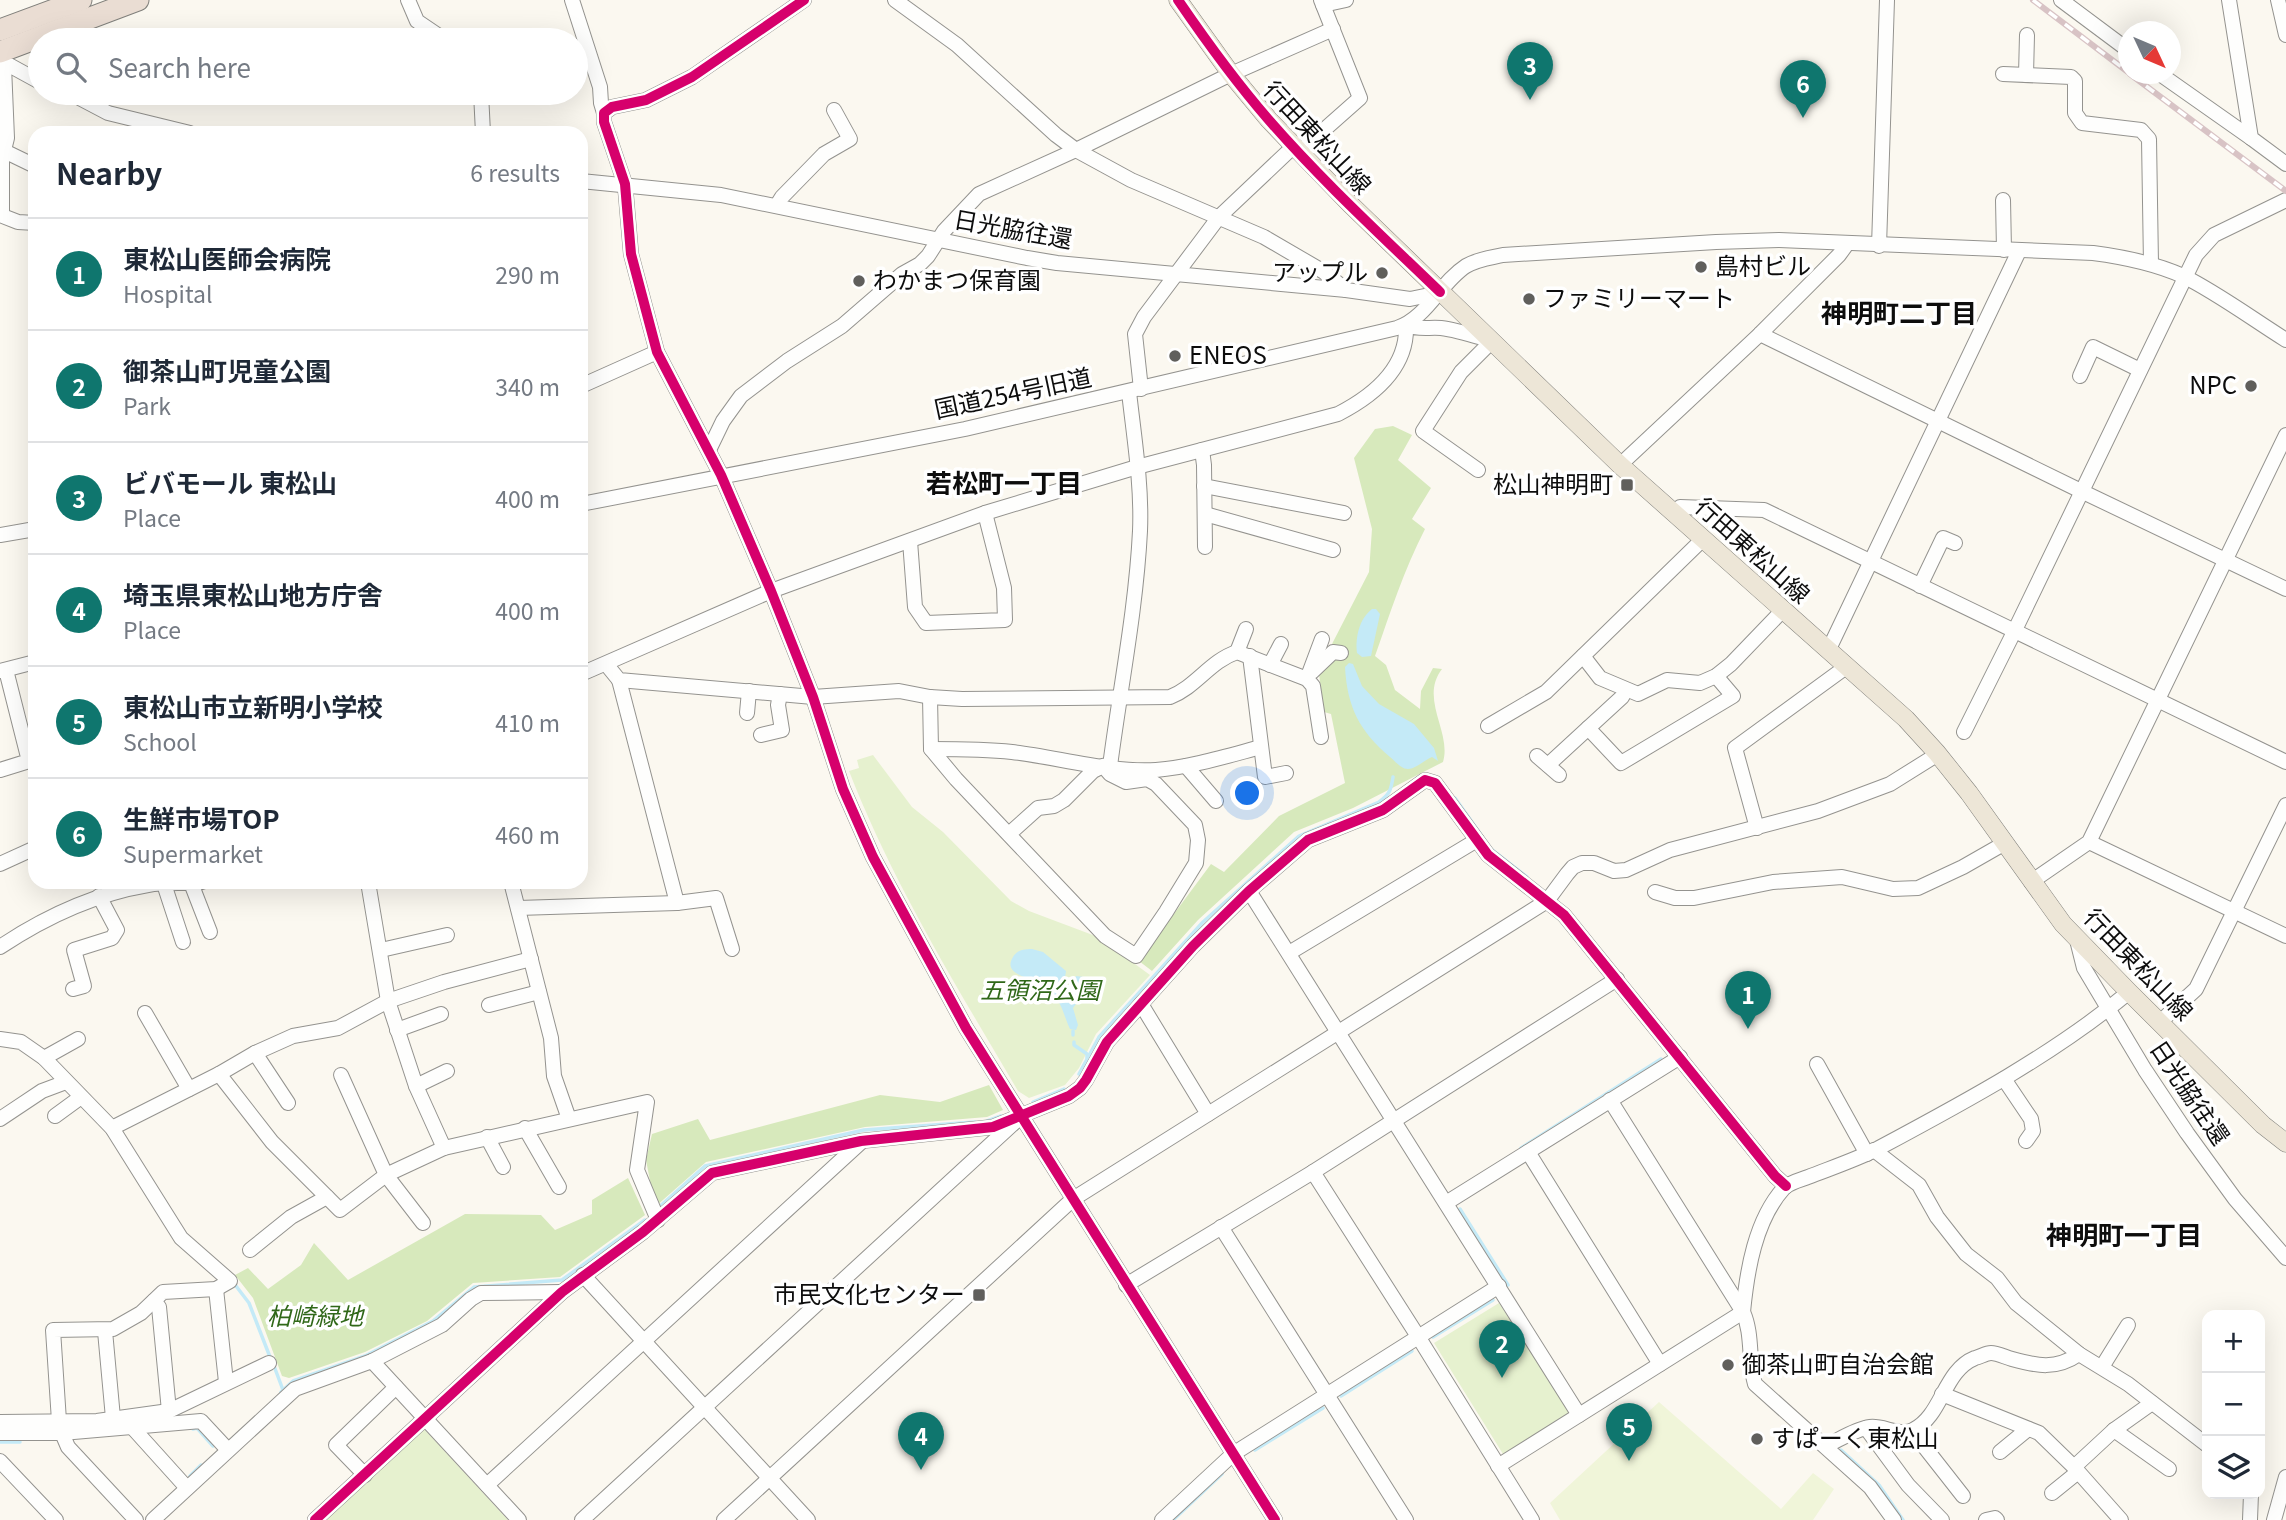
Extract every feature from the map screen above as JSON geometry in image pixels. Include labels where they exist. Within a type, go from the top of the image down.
[{"type":"highway","points":[[0,30],[81,0]]},
{"type":"highway","points":[[64,28],[138,0]]},
{"type":"highway","points":[[0,52],[28,41]]},
{"type":"main road","name":"行田東松山線","points":[[1178,0],[1230,74],[1296,150],[1620,465],[1906,719],[1938,754],[2031,882],[2077,940],[2263,1125],[2286,1143]]},
{"type":"street","points":[[408,0],[417,21],[427,28]]},
{"type":"street","points":[[572,0],[581,28]]},
{"type":"street","points":[[604,113],[612,107],[646,100],[692,77],[804,0]]},
{"type":"street","points":[[895,0],[957,45],[1076,150],[1131,180],[1264,237],[1324,272],[1346,290]]},
{"type":"street","points":[[930,697],[931,749],[956,779],[1105,936],[1136,956],[1196,863],[1198,840],[1195,825],[1156,784],[1147,779],[1125,782],[1110,774],[1107,766],[1134,591],[1140,529],[1135,334],[1144,317],[1219,217],[1360,98],[1322,3],[1346,0]]},
{"type":"street","points":[[1879,246],[1886,0]]},
{"type":"street","points":[[2061,0],[2118,42]]},
{"type":"street","points":[[2229,0],[2251,138]]},
{"type":"street","points":[[2278,0],[2286,34]]},
{"type":"street","points":[[709,450],[723,421],[741,396],[787,361],[842,326],[902,274],[928,256],[979,194],[1076,150],[1230,74],[1333,29]]},
{"type":"street","points":[[2026,75],[2027,35]]},
{"type":"street","points":[[588,50],[600,87],[604,122],[625,184],[631,254],[657,352],[709,450],[772,591],[813,697],[843,789],[873,857],[966,1028],[1275,1520]]},
{"type":"street","points":[[28,75],[9,65],[4,66],[7,127],[2,151],[1,215],[18,222],[28,223]]},
{"type":"street","points":[[2003,74],[2071,77],[2075,81],[2075,113],[2082,123],[2141,130],[2146,134],[2149,139],[2151,264]]},
{"type":"street","points":[[2175,84],[2286,164]]},
{"type":"street","points":[[95,105],[108,113],[161,126]]},
{"type":"street","points":[[482,105],[483,126]]},
{"type":"street","points":[[777,205],[824,154],[850,139],[834,110]]},
{"type":"street","points":[[2,151],[28,163]]},
{"type":"street","name":"日光脇往還","points":[[588,181],[720,195],[1027,258],[1346,290],[1410,299],[1440,292]]},
{"type":"street","points":[[1828,651],[1939,422],[2012,250],[2003,200]]},
{"type":"street","points":[[1964,732],[2196,255],[2214,235],[2286,200]]},
{"type":"street","name":"国道254号旧道","points":[[588,503],[965,429],[1339,343],[1406,325],[1464,267],[1481,259],[1503,256],[1779,240],[2093,253],[2151,264],[2184,277],[2286,340]]},
{"type":"street","points":[[1620,465],[1760,334],[1847,244]]},
{"type":"street","points":[[588,671],[772,591],[985,513],[1137,467],[1338,414],[1353,407],[1381,384],[1397,364],[1407,340],[1406,325],[1414,328],[1440,328],[1492,341],[1461,372],[1423,431],[1478,470]]},
{"type":"street","points":[[1760,334],[2286,589]]},
{"type":"street","points":[[2080,376],[2093,347],[2140,370]]},
{"type":"street","points":[[588,383],[657,352]]},
{"type":"street","points":[[2031,882],[2089,842],[2286,435]]},
{"type":"street","points":[[1202,450],[1205,547]]},
{"type":"street","points":[[1204,486],[1344,513]]},
{"type":"street","points":[[1673,513],[1680,507],[1764,510],[2286,762]]},
{"type":"street","points":[[910,541],[915,607],[926,623],[1005,620],[1004,588],[985,513]]},
{"type":"street","points":[[1205,514],[1333,550]]},
{"type":"street","points":[[0,535],[28,530]]},
{"type":"street","points":[[1920,586],[1944,538],[1955,543]]},
{"type":"street","points":[[1488,726],[1546,692],[1702,540]]},
{"type":"street","points":[[1583,656],[1600,678],[1637,694],[1667,680],[1700,683],[1716,676],[1731,664],[1782,611]]},
{"type":"street","points":[[1246,629],[1243,654],[1265,777],[1286,773]]},
{"type":"street","points":[[1308,677],[1322,639]]},
{"type":"street","points":[[1270,665],[1281,644]]},
{"type":"street","points":[[1308,677],[1333,652],[1341,653]]},
{"type":"street","points":[[619,680],[813,697],[899,691],[930,697],[1170,697],[1185,689],[1218,661],[1243,654],[1308,677],[1313,686],[1321,737]]},
{"type":"street","points":[[28,664],[3,670],[28,758]]},
{"type":"street","points":[[606,664],[619,680],[677,903]]},
{"type":"street","points":[[1757,828],[1735,748],[1846,667]]},
{"type":"street","points":[[1588,728],[1621,763],[1733,696],[1716,676]]},
{"type":"street","points":[[1548,765],[1622,697],[1626,690]]},
{"type":"street","points":[[747,713],[749,691]]},
{"type":"street","points":[[761,735],[782,730],[778,705],[780,694]]},
{"type":"street","points":[[931,749],[973,748],[1154,770],[1186,766],[1261,747]]},
{"type":"street","points":[[724,1520],[1073,1199],[1547,901],[1573,867],[1581,863],[1594,863],[1614,871],[1626,870],[1670,850],[1818,811],[1890,784],[1938,754]]},
{"type":"street","points":[[0,770],[28,761]]},
{"type":"street","points":[[1009,834],[1038,808],[1054,806],[1093,771],[1107,766]]},
{"type":"street","points":[[1186,766],[1216,801]]},
{"type":"street","points":[[315,1520],[562,1292],[658,1220],[712,1173],[862,1141],[993,1127],[1069,1096],[1080,1088],[1107,1042],[1193,946],[1249,891],[1308,840],[1383,810],[1425,780],[1435,783],[1488,855],[1564,915],[1774,1176],[1786,1186]]},
{"type":"street","points":[[2159,1023],[2196,989],[2286,805]]},
{"type":"street","points":[[1289,953],[1477,840]]},
{"type":"street","points":[[2089,842],[2286,936]]},
{"type":"street","points":[[1656,892],[1675,898],[1694,898],[1773,882],[1842,877],[1893,889],[1918,888],[2005,843]]},
{"type":"street","points":[[0,864],[28,851]]},
{"type":"street","points":[[0,947],[68,909],[130,889]]},
{"type":"street","points":[[166,889],[183,942]]},
{"type":"street","points":[[199,889],[210,932]]},
{"type":"street","points":[[369,889],[388,1001],[416,1086],[444,1148]]},
{"type":"street","points":[[513,889],[551,1038],[554,1076],[569,1119]]},
{"type":"street","points":[[1249,891],[1579,1415]]},
{"type":"street","points":[[73,989],[84,986],[74,950],[112,938],[117,930],[99,897]]},
{"type":"street","points":[[518,908],[677,903],[716,898],[732,949]]},
{"type":"street","points":[[380,950],[447,935]]},
{"type":"street","name":"日光脇往還","points":[[2077,940],[2084,968],[2108,1010],[2195,1144],[2251,1220],[2286,1258]]},
{"type":"street","points":[[112,1128],[219,1074],[255,1052],[293,1036],[338,1028],[388,1001],[444,982],[531,959]]},
{"type":"street","points":[[1126,1285],[1313,1172],[1617,979]]},
{"type":"street","points":[[489,1005],[539,992]]},
{"type":"street","points":[[1743,1312],[1747,1278],[1758,1236],[1772,1206],[1786,1186],[1871,1152],[2004,1079],[2108,1010],[2129,992]]},
{"type":"street","points":[[1141,1004],[1208,1114]]},
{"type":"street","points":[[145,1013],[189,1089]]},
{"type":"street","points":[[397,1030],[441,1014]]},
{"type":"street","points":[[0,1039],[21,1042],[44,1058],[112,1128],[181,1238],[230,1281],[216,1289],[163,1292],[141,1313],[113,1329],[53,1330],[60,1427],[68,1447],[136,1520]]},
{"type":"street","points":[[44,1058],[78,1039]]},
{"type":"street","points":[[255,1052],[288,1103]]},
{"type":"street","points":[[1446,1203],[1680,1057]]},
{"type":"street","points":[[1817,1063],[1871,1152],[1919,1185],[1937,1217],[1966,1254],[1997,1278],[2016,1303],[2079,1354],[2128,1384],[2202,1441]]},
{"type":"street","points":[[416,1086],[447,1071]]},
{"type":"street","points":[[219,1074],[272,1142],[340,1210],[386,1175],[444,1148],[647,1102],[637,1170],[658,1220]]},
{"type":"street","points":[[341,1075],[386,1175],[423,1223]]},
{"type":"street","points":[[2004,1079],[2031,1119],[2033,1131],[2026,1141]]},
{"type":"street","points":[[0,1119],[42,1091],[66,1082]]},
{"type":"street","points":[[55,1116],[81,1097]]},
{"type":"street","points":[[1610,1100],[1743,1312],[1748,1324],[1751,1370],[1755,1384],[1870,1487],[1894,1520]]},
{"type":"street","points":[[582,1520],[1021,1117]]},
{"type":"street","points":[[525,1128],[559,1186]]},
{"type":"street","points":[[487,1137],[503,1167]]},
{"type":"street","points":[[487,1485],[862,1141]]},
{"type":"street","points":[[1528,1152],[1660,1364]]},
{"type":"street","points":[[1313,1172],[1532,1520]]},
{"type":"street","points":[[250,1250],[291,1217],[327,1197]]},
{"type":"street","points":[[1222,1227],[1406,1520]]},
{"type":"street","points":[[583,1275],[808,1520]]},
{"type":"street","points":[[1162,1520],[1233,1454],[1499,1286]]},
{"type":"street","points":[[216,1289],[226,1382]]},
{"type":"street","points":[[153,1520],[295,1389],[372,1361],[442,1325],[481,1293],[562,1292]]},
{"type":"street","points":[[155,1301],[159,1307],[169,1411]]},
{"type":"street","points":[[1498,1466],[1743,1312]]},
{"type":"street","points":[[2102,1367],[2128,1325]]},
{"type":"street","points":[[105,1331],[114,1418]]},
{"type":"street","points":[[1826,1446],[1873,1426],[1899,1432],[1912,1431],[1933,1413],[1955,1373],[1968,1362],[1990,1353],[2031,1364],[2048,1365],[2066,1363],[2079,1354]]},
{"type":"street","points":[[372,1361],[519,1520]]},
{"type":"street","points":[[0,1433],[169,1411],[269,1363]]},
{"type":"street","points":[[365,1475],[336,1445],[396,1387]]},
{"type":"street","points":[[1942,1394],[2028,1429],[2047,1440],[2121,1520]]},
{"type":"street","points":[[183,1403],[228,1450]]},
{"type":"street","points":[[2052,1493],[2114,1430],[2152,1403]]},
{"type":"street","points":[[0,1422],[60,1427],[132,1427],[201,1421]]},
{"type":"street","points":[[132,1427],[187,1488]]},
{"type":"street","points":[[1866,1428],[1908,1485],[1942,1520]]},
{"type":"street","points":[[2000,1452],[2028,1429]]},
{"type":"street","points":[[2114,1430],[2169,1469]]},
{"type":"street","points":[[1912,1431],[1963,1496]]},
{"type":"street","points":[[0,1461],[56,1520]]},
{"type":"street","points":[[2274,1520],[2286,1477]]},
{"type":"street","points":[[2250,1520],[2251,1499]]},
{"type":"street","points":[[1986,1520],[1997,1520]]},
{"type":"green space","points":[[1393,426],[1412,435],[1398,460],[1431,488],[1412,519],[1425,529],[1404,576],[1375,656],[1386,665],[1395,690],[1420,709],[1421,691],[1433,668],[1442,669],[1434,692],[1445,751],[1443,762],[1353,808],[1294,832],[1198,920],[1152,971],[1139,961],[1211,864],[1224,872],[1279,816],[1345,783],[1331,714],[1324,712],[1319,674],[1369,572],[1372,529],[1354,458],[1375,429]]},
{"type":"green space","name":"五領沼公園","points":[[873,755],[912,807],[943,832],[1011,901],[1029,911],[1098,937],[1150,975],[1096,1034],[1079,1068],[1065,1085],[1029,1098],[1018,1091],[972,1013],[885,854],[849,771],[859,768],[857,760]]},
{"type":"green space","points":[[989,1085],[1003,1110],[987,1117],[865,1127],[706,1162],[655,1207],[646,1160],[652,1134],[698,1119],[710,1140],[880,1095],[940,1102]]},
{"type":"green space","name":"柏崎緑地","points":[[628,1178],[645,1215],[560,1277],[473,1283],[427,1321],[365,1352],[289,1378],[282,1376],[253,1298],[235,1275],[248,1268],[268,1289],[301,1265],[314,1243],[348,1280],[465,1214],[541,1215],[555,1230],[592,1214],[592,1200]]},
{"type":"green space","points":[[1499,1303],[1571,1413],[1503,1454],[1434,1343]]},
{"type":"green space","points":[[1659,1402],[1781,1509],[1813,1473],[1834,1489],[1813,1520],[1560,1520],[1550,1503]]},
{"type":"green space","points":[[424,1429],[508,1520],[325,1520]]},
{"type":"water","points":[[1372,609],[1376,609],[1380,614],[1371,656],[1362,657],[1357,653],[1357,635],[1361,623]]},
{"type":"water","points":[[1349,663],[1353,664],[1362,686],[1379,704],[1414,724],[1434,748],[1438,761],[1432,757],[1414,768],[1405,769],[1380,748],[1363,728],[1352,706],[1345,667]]},
{"type":"water","points":[[1032,949],[1043,952],[1066,971],[1064,984],[1068,990],[1076,991],[1073,982],[1076,976],[1084,977],[1093,983],[1092,992],[1079,1000],[1073,1008],[1078,1025],[1076,1030],[1070,1029],[1052,993],[1016,973],[1011,967],[1013,957],[1017,953]]},
{"type":"waterway","points":[[1079,1074],[1099,1037],[1203,922],[1299,836],[1386,797],[1393,777]]},
{"type":"waterway","points":[[1455,798],[1491,849],[1527,877]]},
{"type":"waterway","points":[[1074,1042],[1074,1045],[1087,1054],[1087,1058]]},
{"type":"waterway","points":[[1521,1148],[1661,1059]]},
{"type":"waterway","points":[[1033,1102],[1064,1089]]},
{"type":"waterway","points":[[987,1121],[1001,1116]]},
{"type":"waterway","points":[[658,1208],[705,1166],[864,1130],[975,1122]]},
{"type":"waterway","points":[[1460,1209],[1508,1285]]},
{"type":"waterway","points":[[281,1392],[293,1381],[365,1356],[433,1321],[474,1287],[562,1280],[645,1220]]},
{"type":"waterway","points":[[236,1286],[249,1303],[270,1357]]},
{"type":"waterway","points":[[1433,1337],[1493,1300]]},
{"type":"waterway","points":[[1341,1396],[1412,1351]]},
{"type":"waterway","points":[[274,1366],[283,1390]]},
{"type":"waterway","points":[[1255,1450],[1323,1408]]},
{"type":"waterway","points":[[193,1429],[197,1428],[213,1446]]},
{"type":"waterway","points":[[0,1442],[20,1442]]},
{"type":"waterway","points":[[1841,1450],[1879,1485],[1903,1520]]},
{"type":"waterway","points":[[190,1476],[201,1465]]},
{"type":"waterway","points":[[1173,1520],[1222,1474]]},
{"type":"railway","points":[[2033,0],[2118,64]]},
{"type":"railway","points":[[2143,84],[2286,191]]},
{"type":"cycle path","points":[[804,0],[692,77],[646,100],[612,107],[604,113],[604,122],[625,184],[631,254],[657,352],[721,475],[771,591],[813,697],[843,789],[873,857],[966,1028],[1275,1520]]},
{"type":"cycle path","points":[[1178,0],[1232,75],[1288,142],[1440,292]]},
{"type":"cycle path","points":[[315,1520],[562,1292],[643,1232],[712,1173],[861,1141],[993,1127],[1069,1096],[1086,1080],[1107,1042],[1193,946],[1249,891],[1308,840],[1383,810],[1425,780],[1435,783],[1488,855],[1564,915],[1775,1176],[1786,1186]]},
{"type":"place","name":"ビバモール 東松山","points":[[1530,100]]},
{"type":"place","name":"生鮮市場TOP","points":[[1803,118]]},
{"type":"place","name":"島村ビル","points":[[1701,267]]},
{"type":"place","name":"アップル","points":[[1382,273]]},
{"type":"place","name":"わかまつ保育園","points":[[859,281]]},
{"type":"place","name":"ファミリーマート","points":[[1529,299]]},
{"type":"place","name":"ENEOS","points":[[1175,356]]},
{"type":"place","name":"NPC","points":[[2251,386]]},
{"type":"place","name":"松山神明町","points":[[1627,485]]},
{"type":"place","name":"東松山医師会病院","points":[[1748,1029]]},
{"type":"place","name":"市民文化センター","points":[[979,1295]]},
{"type":"place","name":"御茶山町自治会館","points":[[1728,1365]]},
{"type":"place","name":"御茶山町児童公園","points":[[1502,1378]]},
{"type":"place","name":"すぱーく東松山","points":[[1757,1439]]},
{"type":"place","name":"東松山市立新明小学校","points":[[1629,1461]]},
{"type":"place","name":"埼玉県東松山地方庁舎","points":[[921,1470]]},
{"type":"district","name":"神明町二丁目","points":[[1899,314]]},
{"type":"district","name":"若松町一丁目","points":[[1004,484]]},
{"type":"district","name":"神明町一丁目","points":[[2124,1236]]}]
